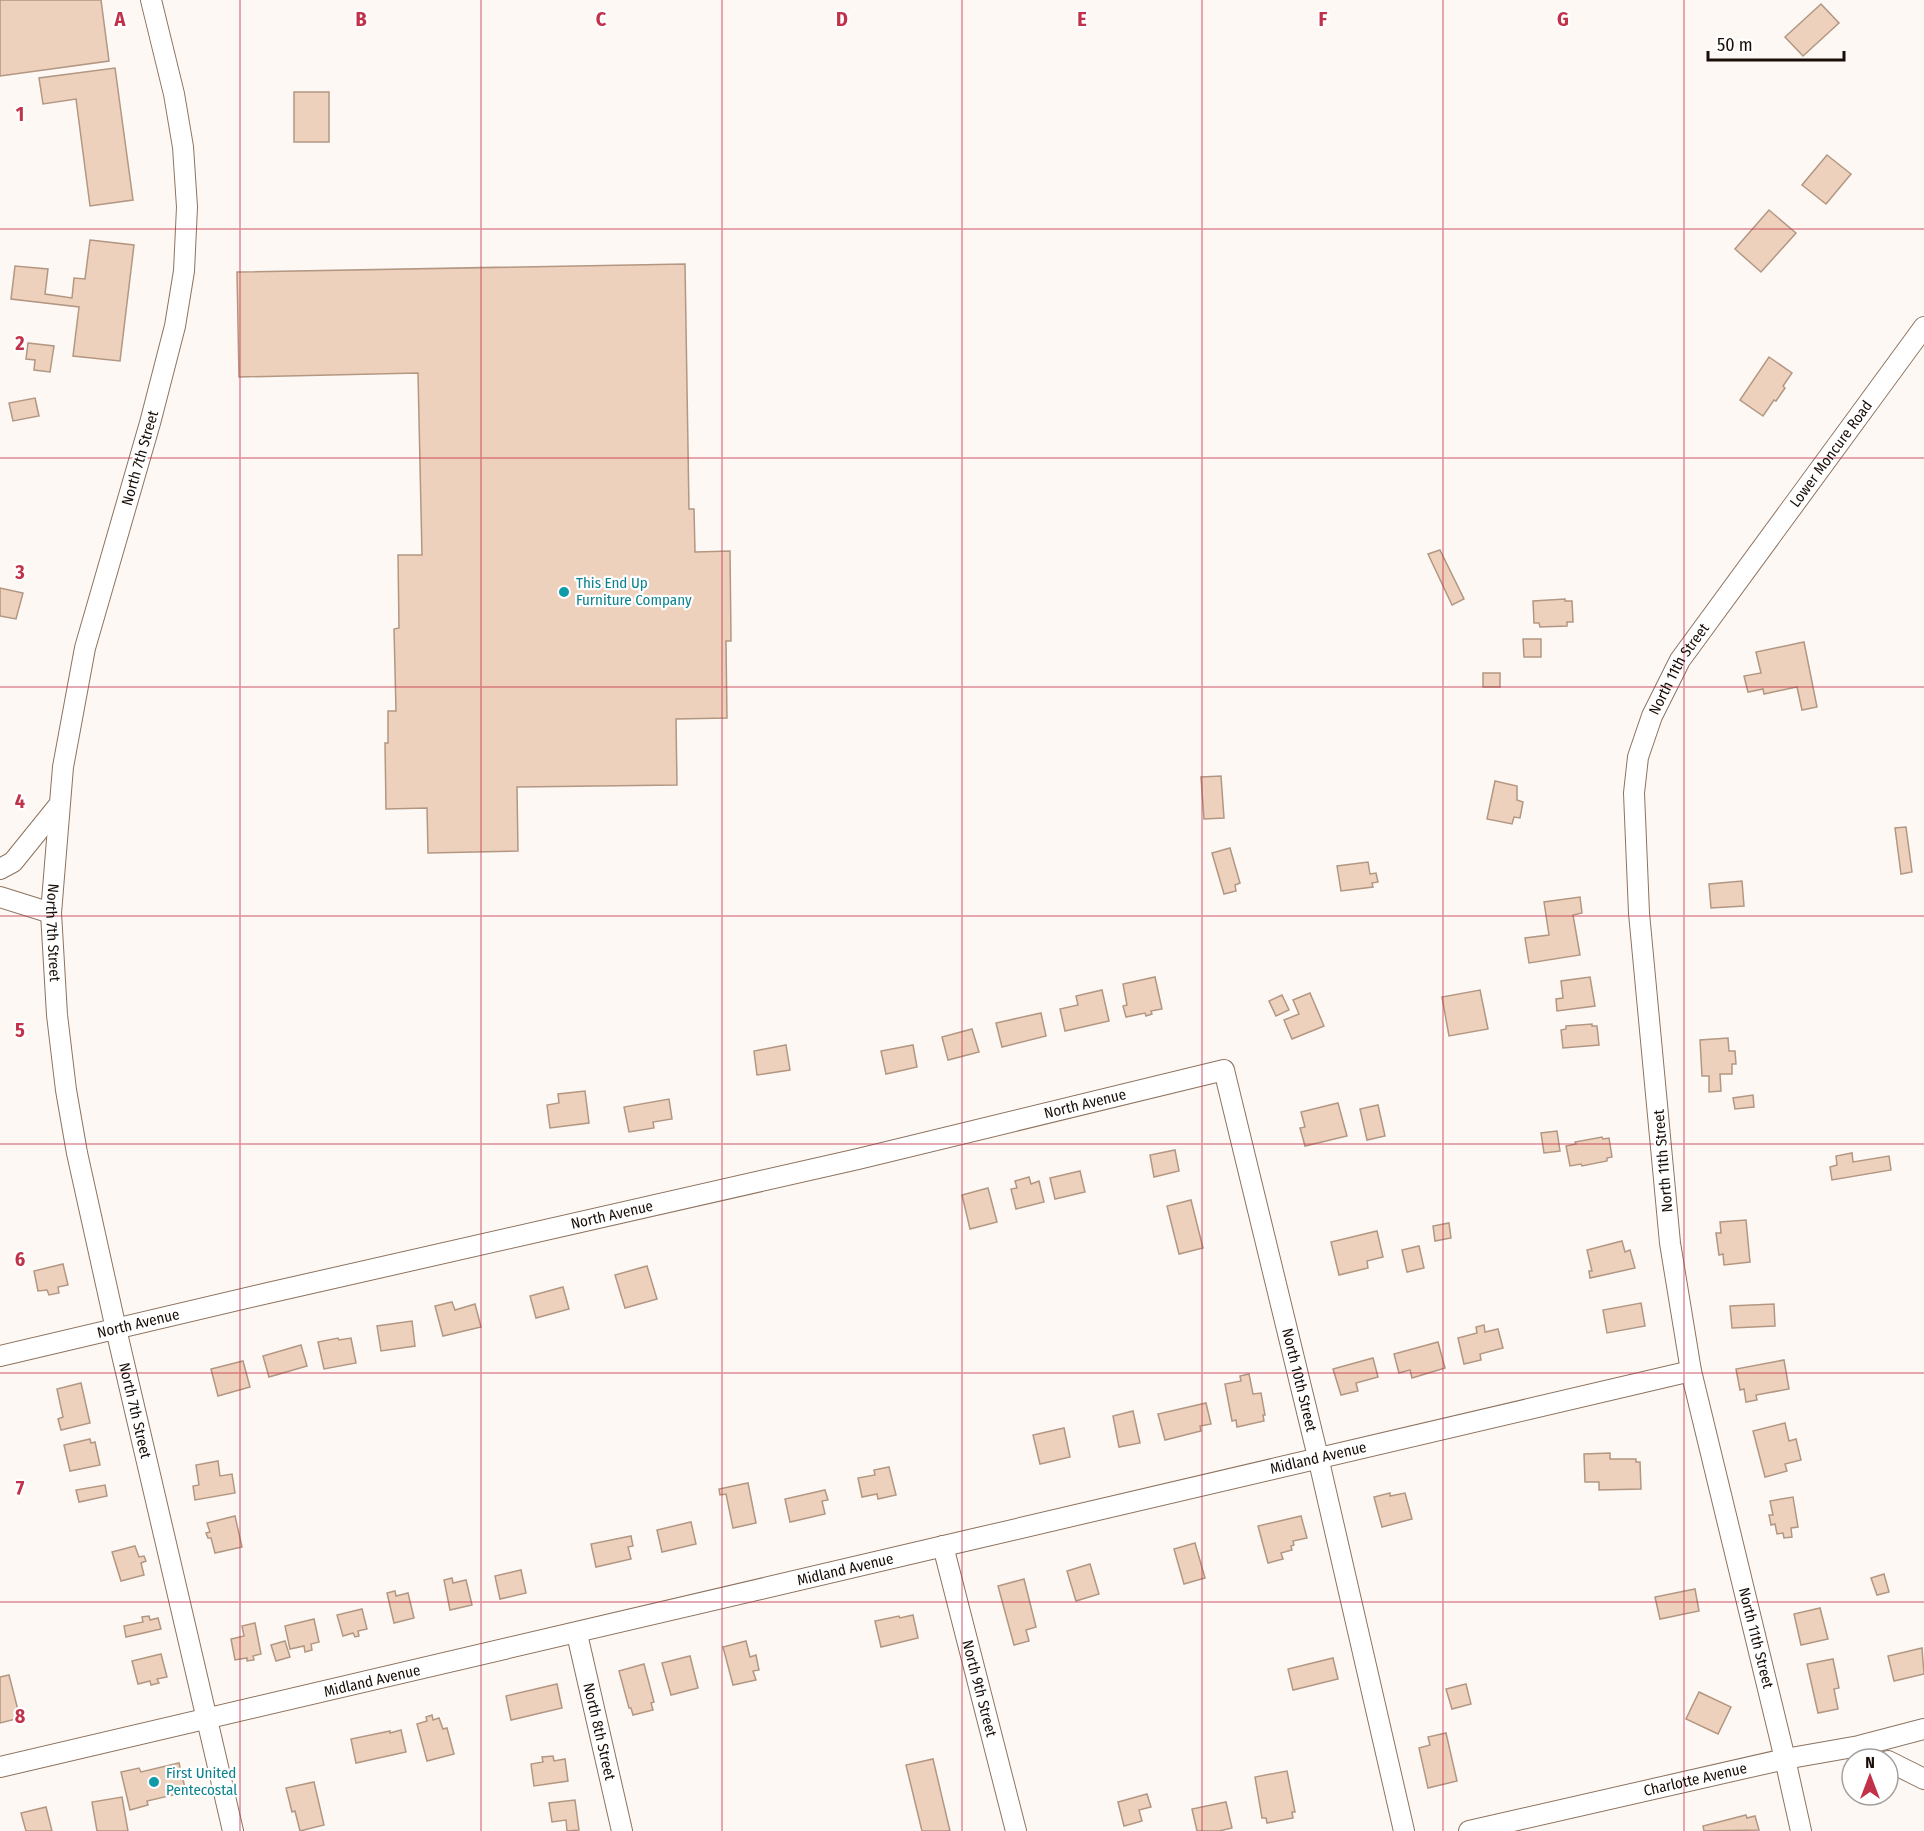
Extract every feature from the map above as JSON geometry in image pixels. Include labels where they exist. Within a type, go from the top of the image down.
[{"type":"street","name":"North 7th Street","points":[[151,0],[174,94],[183,147],[187,207],[184,271],[175,326],[150,423],[85,648],[70,720],[59,806],[51,912],[57,1015],[66,1090],[77,1153],[233,1831]]},
{"type":"street","name":"Lower Moncure Road","points":[[1738,580],[1918,346],[1924,327]]},
{"type":"street","name":"North 11th Street","points":[[1738,580],[1680,660],[1652,716],[1638,757],[1634,793],[1640,913],[1670,1243],[1691,1371],[1801,1831]]},
{"type":"street","points":[[0,869],[13,862],[59,806]]},
{"type":"street","points":[[0,897],[51,912]]},
{"type":"street","name":"North Avenue","points":[[0,1356],[858,1159],[1224,1071]]},
{"type":"street","name":"North 10th Street","points":[[1224,1071],[1318,1457],[1404,1831]]},
{"type":"street","name":"Midland Avenue","points":[[0,1767],[577,1634],[1318,1457],[1691,1371]]},
{"type":"street","name":"North 9th Street","points":[[943,1546],[1016,1831]]},
{"type":"street","name":"North 8th Street","points":[[577,1634],[622,1831]]},
{"type":"street","name":"Charlotte Avenue","points":[[1468,1831],[1785,1759],[1859,1746],[1924,1729]]},
{"type":"street","points":[[1900,1767],[1924,1779]]},
{"type":"building","points":[[0,0],[101,0],[109,61],[0,76]]},
{"type":"building","points":[[1821,4],[1839,23],[1803,56],[1785,37]]},
{"type":"building","points":[[115,68],[133,200],[90,206],[76,99],[43,104],[39,78]]},
{"type":"building","points":[[294,92],[329,92],[329,142],[294,142]]},
{"type":"building","points":[[1827,155],[1851,174],[1826,204],[1802,185]]},
{"type":"building","points":[[1769,210],[1796,233],[1761,272],[1735,249]]},
{"type":"building","points":[[90,240],[134,245],[120,361],[73,356],[79,307],[11,299],[15,266],[48,269],[45,294],[72,298],[74,278],[85,279]]},
{"type":"building","name":"This End Up Furniture Company","points":[[685,264],[689,509],[694,509],[695,552],[730,551],[731,641],[726,641],[727,718],[676,719],[677,785],[517,787],[518,851],[428,853],[427,808],[386,809],[385,743],[388,743],[388,711],[396,711],[394,629],[399,628],[398,555],[422,555],[418,373],[239,377],[237,272]]},
{"type":"building","points":[[28,343],[54,346],[50,372],[34,370],[35,360],[26,359]]},
{"type":"building","points":[[1769,357],[1792,373],[1783,386],[1785,388],[1763,416],[1740,400]]},
{"type":"building","points":[[35,398],[39,416],[13,421],[9,403]]},
{"type":"building","points":[[1440,550],[1464,599],[1452,605],[1428,554]]},
{"type":"building","points":[[0,588],[23,593],[16,619],[0,616]]},
{"type":"building","points":[[1565,599],[1565,601],[1572,601],[1573,622],[1567,622],[1567,626],[1540,627],[1539,623],[1534,623],[1533,601]]},
{"type":"building","points":[[1523,639],[1541,639],[1541,657],[1524,657]]},
{"type":"building","points":[[1804,642],[1817,707],[1802,710],[1797,687],[1764,694],[1763,689],[1748,692],[1744,676],[1761,673],[1756,652]]},
{"type":"building","points":[[1483,673],[1500,673],[1500,687],[1483,687]]},
{"type":"building","points":[[1221,776],[1224,818],[1204,819],[1201,777]]},
{"type":"building","points":[[1495,781],[1517,786],[1517,800],[1523,802],[1520,818],[1514,817],[1512,824],[1487,819]]},
{"type":"building","points":[[1906,827],[1912,872],[1901,874],[1895,828]]},
{"type":"building","points":[[1230,848],[1240,883],[1235,885],[1236,891],[1224,894],[1212,853]]},
{"type":"building","points":[[1368,862],[1370,874],[1376,873],[1378,882],[1372,883],[1373,887],[1341,891],[1337,866]]},
{"type":"building","points":[[1742,881],[1744,906],[1711,908],[1709,884]]},
{"type":"building","points":[[1580,897],[1582,913],[1573,915],[1580,955],[1529,963],[1525,938],[1549,935],[1544,902]]},
{"type":"building","points":[[1155,977],[1162,1009],[1151,1011],[1152,1014],[1146,1016],[1145,1013],[1126,1017],[1123,1006],[1127,1005],[1123,984]]},
{"type":"building","points":[[1590,977],[1595,1006],[1557,1011],[1556,999],[1563,998],[1561,981]]},
{"type":"building","points":[[1102,990],[1109,1021],[1065,1031],[1060,1009],[1078,1005],[1076,996]]},
{"type":"building","points":[[1480,990],[1488,1029],[1449,1036],[1442,997]]},
{"type":"building","points":[[1310,993],[1324,1026],[1292,1039],[1284,1020],[1299,1014],[1293,1000]]},
{"type":"building","points":[[1282,995],[1289,1010],[1276,1016],[1269,1001]]},
{"type":"building","points":[[1041,1013],[1046,1036],[1002,1047],[996,1023]]},
{"type":"building","points":[[1592,1024],[1592,1026],[1597,1026],[1599,1045],[1563,1048],[1561,1030],[1566,1029],[1566,1026]]},
{"type":"building","points":[[972,1029],[979,1052],[948,1060],[942,1037]]},
{"type":"building","points":[[1728,1038],[1729,1051],[1735,1051],[1736,1064],[1732,1064],[1732,1074],[1720,1074],[1721,1091],[1709,1092],[1709,1076],[1702,1076],[1700,1040]]},
{"type":"building","points":[[786,1045],[790,1070],[757,1075],[754,1051]]},
{"type":"building","points":[[913,1045],[917,1067],[886,1074],[881,1051]]},
{"type":"building","points":[[585,1091],[589,1123],[550,1128],[547,1105],[559,1103],[558,1094]]},
{"type":"building","points":[[1753,1095],[1754,1107],[1735,1109],[1733,1098]]},
{"type":"building","points":[[669,1099],[672,1119],[653,1122],[654,1128],[629,1132],[624,1107]]},
{"type":"building","points":[[1338,1103],[1347,1136],[1305,1146],[1300,1128],[1305,1127],[1301,1112]]},
{"type":"building","points":[[1378,1105],[1385,1136],[1367,1140],[1360,1109]]},
{"type":"building","points":[[1557,1131],[1560,1151],[1544,1153],[1541,1133]]},
{"type":"building","points":[[1602,1137],[1603,1139],[1609,1138],[1612,1157],[1607,1158],[1607,1161],[1570,1166],[1566,1146]]},
{"type":"building","points":[[1175,1150],[1179,1171],[1154,1177],[1150,1155]]},
{"type":"building","points":[[1852,1153],[1853,1162],[1889,1156],[1891,1170],[1832,1180],[1830,1167],[1837,1165],[1836,1156]]},
{"type":"building","points":[[1080,1171],[1085,1192],[1055,1199],[1050,1178]]},
{"type":"building","points":[[1029,1177],[1031,1184],[1039,1181],[1044,1202],[1016,1209],[1011,1189],[1017,1188],[1015,1181]]},
{"type":"building","points":[[988,1188],[997,1222],[970,1229],[962,1195]]},
{"type":"building","points":[[1191,1200],[1203,1248],[1179,1254],[1167,1206]]},
{"type":"building","points":[[1746,1220],[1750,1262],[1724,1265],[1723,1254],[1719,1255],[1716,1233],[1721,1233],[1720,1222]]},
{"type":"building","points":[[1449,1223],[1451,1238],[1435,1241],[1433,1226]]},
{"type":"building","points":[[1377,1231],[1383,1257],[1367,1261],[1368,1268],[1339,1275],[1331,1242]]},
{"type":"building","points":[[1622,1241],[1625,1252],[1630,1250],[1635,1268],[1590,1278],[1589,1271],[1592,1271],[1587,1250]]},
{"type":"building","points":[[1419,1246],[1424,1268],[1407,1272],[1402,1250]]},
{"type":"building","points":[[63,1264],[68,1285],[58,1287],[59,1293],[49,1295],[47,1290],[38,1291],[34,1271]]},
{"type":"building","points":[[647,1266],[657,1299],[625,1308],[615,1275]]},
{"type":"building","points":[[563,1287],[569,1309],[536,1318],[530,1296]]},
{"type":"building","points":[[452,1302],[455,1310],[475,1304],[481,1327],[443,1336],[435,1306]]},
{"type":"building","points":[[1641,1303],[1645,1326],[1607,1333],[1603,1310]]},
{"type":"building","points":[[1774,1304],[1775,1326],[1732,1328],[1730,1306]]},
{"type":"building","points":[[412,1321],[415,1346],[381,1351],[377,1326]]},
{"type":"building","points":[[1484,1325],[1485,1332],[1498,1329],[1503,1348],[1480,1354],[1481,1360],[1464,1364],[1458,1338],[1477,1333],[1476,1327]]},
{"type":"building","points":[[338,1338],[339,1340],[351,1338],[356,1363],[324,1369],[318,1342]]},
{"type":"building","points":[[1438,1342],[1445,1368],[1412,1378],[1410,1370],[1399,1373],[1394,1354]]},
{"type":"building","points":[[301,1345],[307,1366],[269,1377],[263,1356]]},
{"type":"building","points":[[1373,1358],[1378,1377],[1356,1383],[1358,1391],[1341,1395],[1333,1369]]},
{"type":"building","points":[[1784,1360],[1789,1389],[1756,1395],[1757,1400],[1746,1402],[1744,1389],[1740,1390],[1736,1369]]},
{"type":"building","points":[[243,1361],[250,1387],[218,1396],[211,1369]]},
{"type":"building","points":[[1249,1374],[1253,1394],[1261,1393],[1264,1421],[1237,1427],[1236,1420],[1232,1421],[1225,1384],[1241,1381],[1240,1376]]},
{"type":"building","points":[[81,1383],[90,1423],[61,1430],[58,1419],[63,1417],[57,1389]]},
{"type":"building","points":[[1206,1403],[1211,1424],[1200,1426],[1201,1431],[1165,1440],[1158,1414]]},
{"type":"building","points":[[1133,1411],[1140,1443],[1119,1447],[1113,1416]]},
{"type":"building","points":[[1785,1423],[1789,1441],[1796,1439],[1801,1460],[1785,1464],[1787,1471],[1765,1477],[1753,1431]]},
{"type":"building","points":[[1064,1428],[1070,1457],[1040,1464],[1033,1435]]},
{"type":"building","points":[[90,1439],[91,1443],[95,1442],[100,1465],[70,1471],[64,1445]]},
{"type":"building","points":[[1610,1453],[1610,1459],[1636,1459],[1636,1462],[1640,1462],[1641,1489],[1599,1490],[1599,1482],[1585,1482],[1584,1454]]},
{"type":"building","points":[[218,1461],[220,1476],[232,1474],[235,1493],[195,1500],[193,1486],[199,1485],[196,1465]]},
{"type":"building","points":[[889,1467],[896,1495],[878,1499],[877,1494],[862,1497],[858,1478],[875,1475],[874,1470]]},
{"type":"building","points":[[748,1483],[756,1523],[733,1528],[726,1494],[720,1495],[719,1489]]},
{"type":"building","points":[[105,1485],[107,1496],[79,1502],[76,1490]]},
{"type":"building","points":[[825,1490],[828,1500],[822,1501],[825,1514],[790,1522],[785,1499]]},
{"type":"building","points":[[1390,1493],[1390,1496],[1405,1493],[1412,1519],[1382,1527],[1374,1497]]},
{"type":"building","points":[[1793,1497],[1798,1527],[1791,1528],[1792,1537],[1784,1538],[1783,1533],[1777,1534],[1775,1524],[1771,1525],[1769,1515],[1773,1515],[1770,1501]]},
{"type":"building","points":[[235,1516],[242,1547],[215,1553],[211,1538],[208,1538],[206,1533],[210,1532],[207,1523]]},
{"type":"building","points":[[1301,1516],[1307,1538],[1293,1541],[1292,1550],[1281,1553],[1283,1559],[1268,1563],[1258,1526]]},
{"type":"building","points":[[691,1522],[696,1544],[662,1552],[657,1530]]},
{"type":"building","points":[[631,1536],[633,1546],[628,1547],[631,1559],[596,1567],[591,1544]]},
{"type":"building","points":[[1195,1543],[1205,1578],[1184,1584],[1174,1549]]},
{"type":"building","points":[[135,1546],[139,1557],[144,1556],[146,1561],[141,1563],[144,1575],[121,1581],[112,1552]]},
{"type":"building","points":[[1090,1564],[1099,1594],[1076,1601],[1067,1571]]},
{"type":"building","points":[[521,1570],[526,1593],[500,1599],[495,1576]]},
{"type":"building","points":[[1884,1574],[1889,1592],[1877,1595],[1871,1578]]},
{"type":"building","points":[[452,1578],[453,1583],[466,1580],[472,1605],[450,1610],[444,1580]]},
{"type":"building","points":[[1024,1579],[1036,1627],[1026,1630],[1029,1641],[1014,1645],[998,1586]]},
{"type":"building","points":[[1695,1589],[1699,1611],[1660,1619],[1655,1597]]},
{"type":"building","points":[[395,1591],[396,1596],[408,1593],[414,1618],[394,1623],[387,1593]]},
{"type":"building","points":[[1820,1608],[1828,1639],[1801,1645],[1794,1614]]},
{"type":"building","points":[[362,1609],[367,1629],[358,1631],[359,1636],[355,1637],[353,1633],[343,1636],[337,1615]]},
{"type":"building","points":[[913,1615],[918,1638],[881,1647],[875,1621]]},
{"type":"building","points":[[149,1616],[150,1620],[158,1618],[161,1629],[126,1637],[124,1626],[143,1622],[142,1617]]},
{"type":"building","points":[[314,1619],[319,1642],[311,1644],[312,1650],[305,1652],[304,1646],[290,1649],[285,1626]]},
{"type":"building","points":[[255,1623],[261,1654],[253,1656],[254,1660],[247,1661],[247,1658],[235,1660],[231,1639],[244,1636],[242,1626]]},
{"type":"building","points":[[285,1641],[290,1657],[276,1661],[271,1645]]},
{"type":"building","points":[[746,1641],[750,1657],[756,1655],[759,1670],[753,1671],[756,1680],[733,1685],[723,1647]]},
{"type":"building","points":[[1922,1648],[1924,1674],[1894,1681],[1888,1656]]},
{"type":"building","points":[[161,1654],[167,1677],[157,1679],[159,1683],[151,1685],[150,1681],[138,1684],[132,1661]]},
{"type":"building","points":[[690,1656],[698,1688],[671,1695],[662,1663]]},
{"type":"building","points":[[1333,1658],[1338,1679],[1293,1690],[1288,1669]]},
{"type":"building","points":[[1833,1659],[1839,1688],[1834,1689],[1838,1709],[1818,1713],[1807,1664]]},
{"type":"building","points":[[644,1664],[654,1702],[651,1703],[653,1710],[633,1715],[619,1671]]},
{"type":"building","points":[[9,1675],[19,1714],[15,1715],[16,1719],[0,1723],[0,1677]]},
{"type":"building","points":[[557,1684],[562,1708],[511,1720],[506,1696]]},
{"type":"building","points":[[1466,1684],[1471,1704],[1452,1709],[1446,1689]]},
{"type":"building","points":[[1699,1692],[1731,1707],[1718,1734],[1686,1719]]},
{"type":"building","points":[[432,1715],[433,1720],[439,1718],[443,1729],[447,1728],[454,1754],[427,1761],[417,1724],[427,1721],[426,1717]]},
{"type":"building","points":[[401,1730],[406,1752],[356,1763],[351,1739]]},
{"type":"building","points":[[1446,1733],[1457,1781],[1428,1788],[1419,1748],[1430,1745],[1428,1737]]},
{"type":"building","points":[[553,1756],[554,1761],[565,1759],[568,1781],[534,1786],[531,1764],[543,1762],[542,1757]]},
{"type":"building","points":[[933,1759],[950,1831],[922,1831],[906,1765]]},
{"type":"building","name":"First United Pentecostal","points":[[179,1763],[186,1792],[147,1801],[148,1805],[130,1810],[121,1772],[139,1768],[141,1772]]},
{"type":"building","points":[[1287,1771],[1295,1812],[1292,1812],[1293,1818],[1267,1823],[1266,1818],[1262,1818],[1255,1777]]},
{"type":"building","points":[[314,1782],[324,1825],[300,1831],[286,1788]]},
{"type":"building","points":[[1147,1794],[1151,1807],[1139,1810],[1142,1821],[1124,1826],[1118,1802]]},
{"type":"building","points":[[122,1797],[128,1831],[97,1831],[92,1802]]},
{"type":"building","points":[[575,1800],[579,1830],[567,1831],[566,1820],[552,1822],[549,1803]]},
{"type":"building","points":[[1226,1802],[1232,1828],[1219,1831],[1197,1831],[1192,1809]]},
{"type":"building","points":[[46,1807],[52,1831],[26,1831],[21,1813]]},
{"type":"building","points":[[1746,1815],[1747,1818],[1755,1816],[1759,1830],[1704,1831],[1703,1826]]},
{"type":"place","name":"This End Up Furniture Company","points":[[564,592]]},
{"type":"place","name":"First United Pentecostal","points":[[154,1782]]}]
